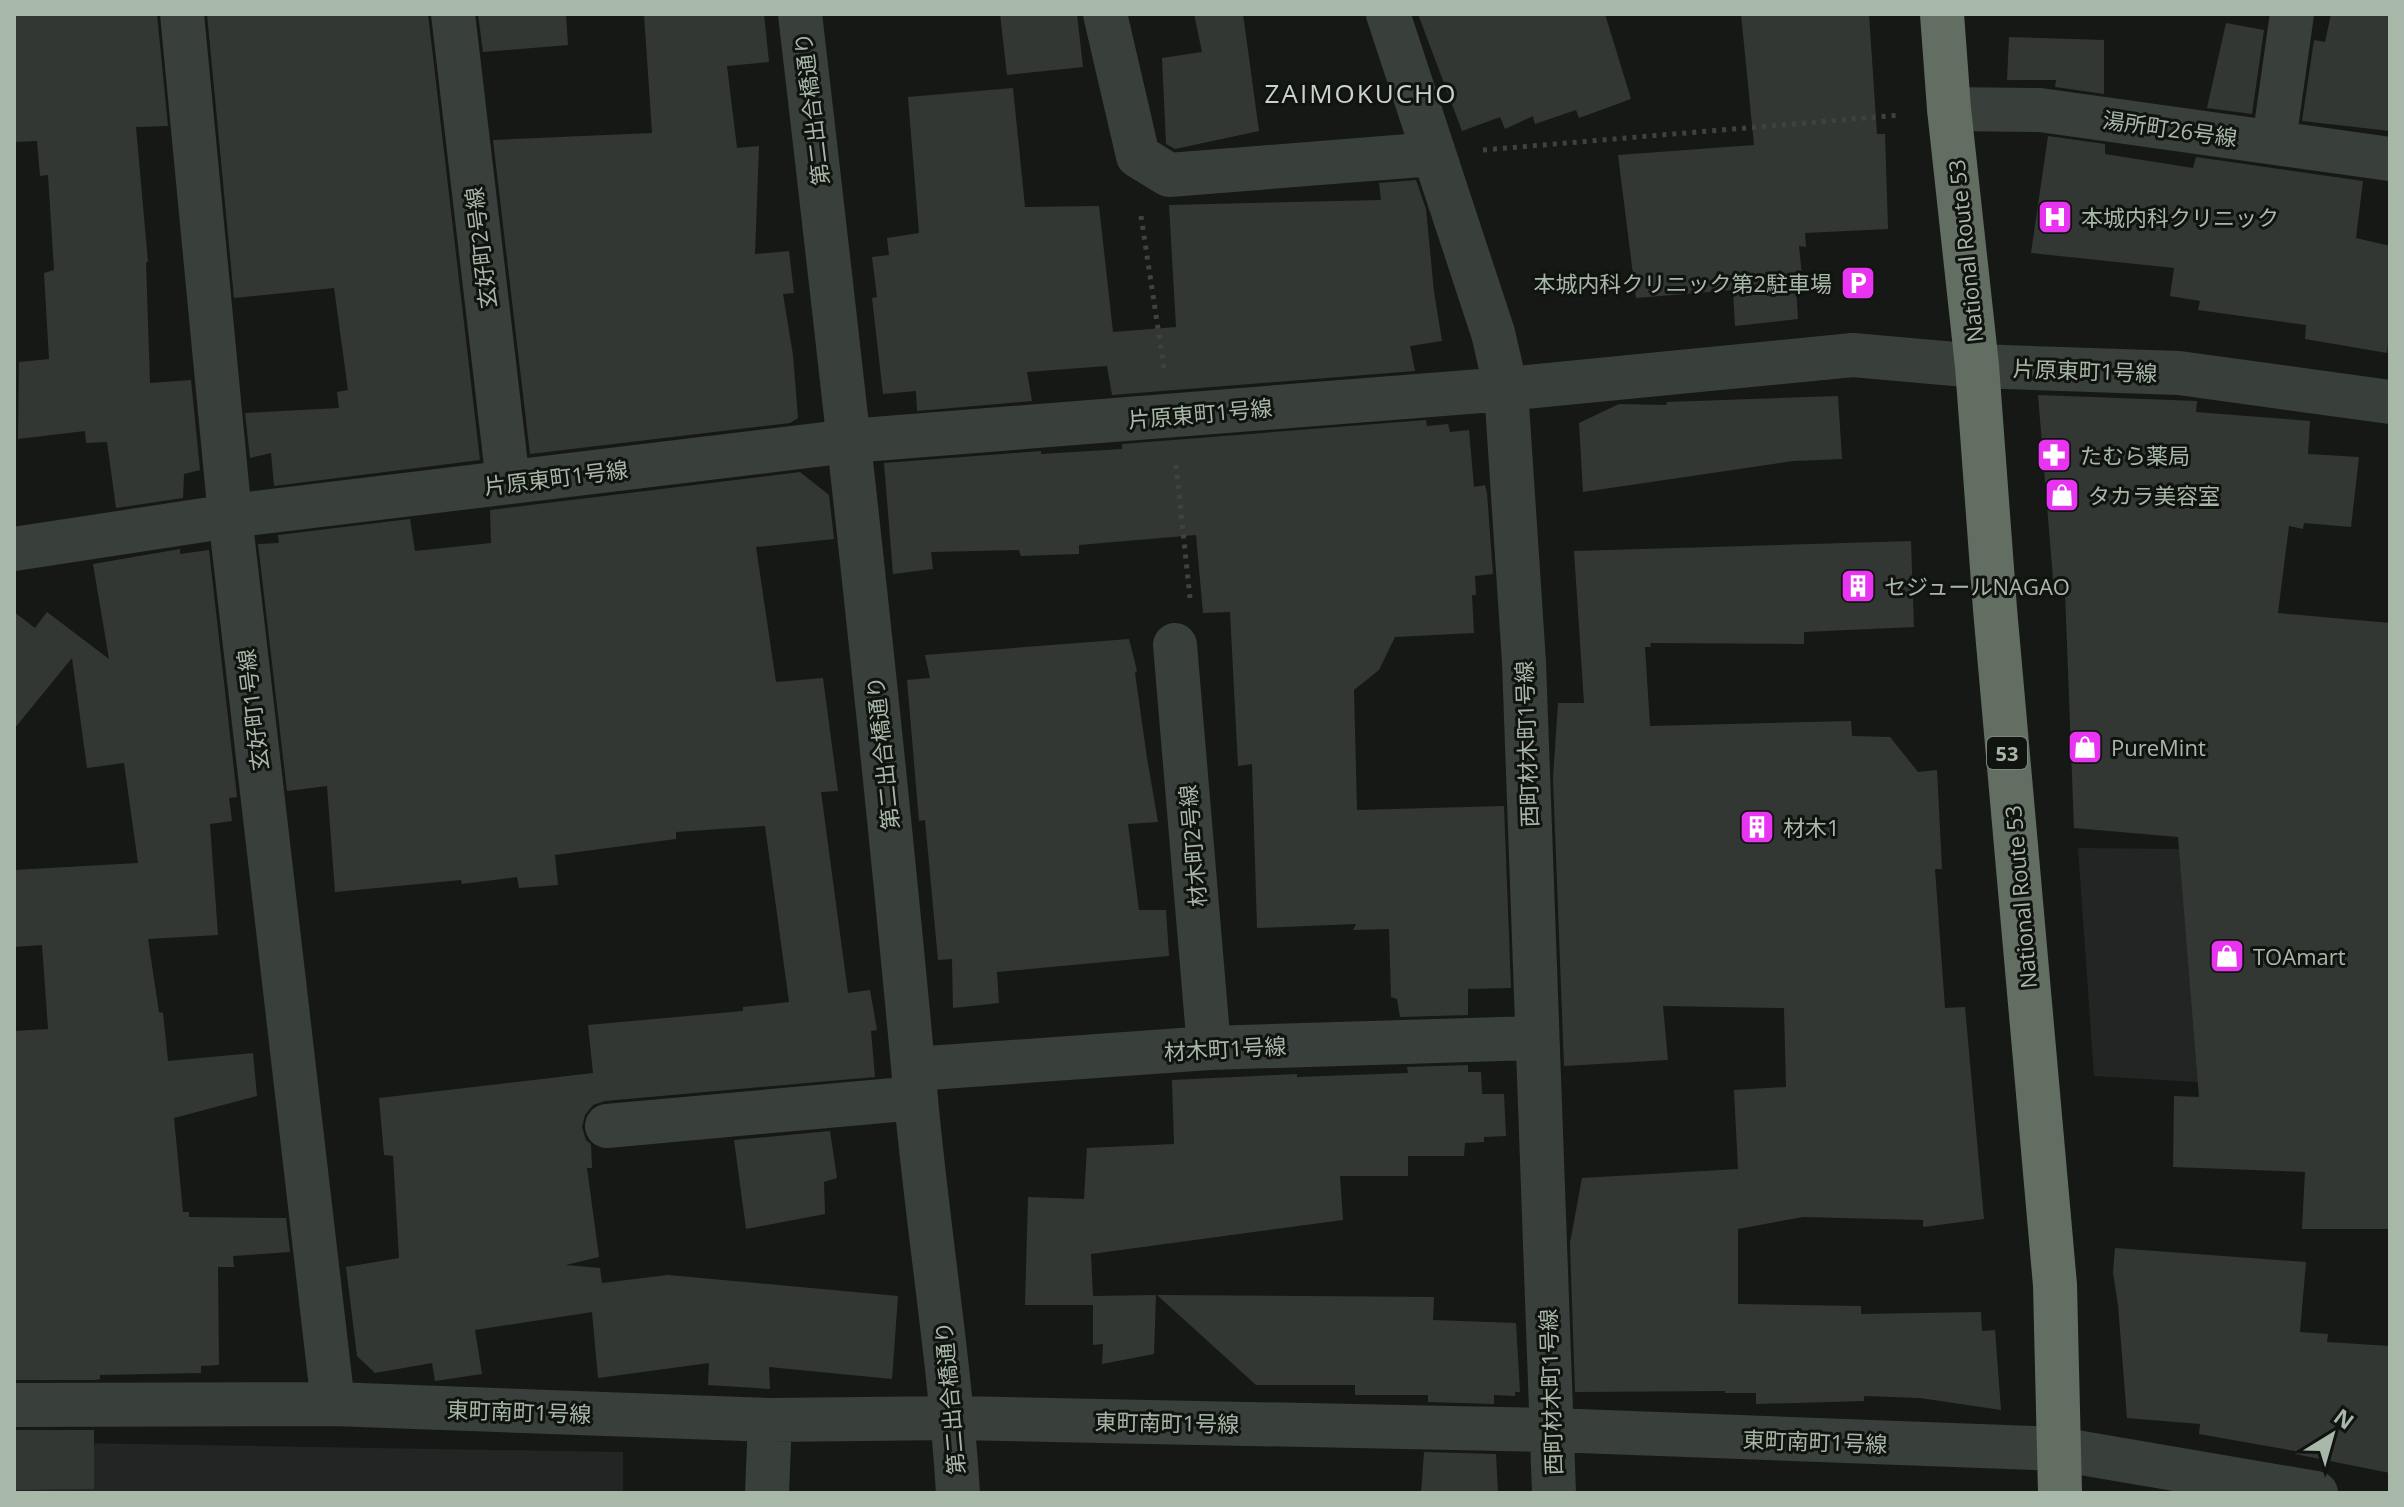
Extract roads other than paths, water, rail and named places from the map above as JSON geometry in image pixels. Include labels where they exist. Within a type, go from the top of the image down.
[{"type":"highway","name":"National Route 53","points":[[1942,14],[1949,109],[1977,366],[1995,609],[2055,1285],[2060,1493]]},
{"type":"street","name":"玄好町1号線","points":[[182,14],[230,516],[333,1404]]},
{"type":"street","name":"玄好町2号線","points":[[453,14],[508,482]]},
{"type":"street","name":"第二出合橋通り","points":[[800,14],[954,1418],[958,1493]]},
{"type":"street","points":[[1105,14],[1138,156],[1169,175],[1433,154]]},
{"type":"street","name":"西町材木町1号線","points":[[1388,14],[1493,333],[1506,389],[1524,662],[1554,1493]]},
{"type":"street","points":[[2274,141],[2292,14]]},
{"type":"street","name":"湯所町26号線","points":[[1949,109],[2040,110],[2390,159]]},
{"type":"street","name":"片原東町1号線","points":[[14,549],[230,516],[849,441],[1506,389],[1853,355],[1977,366],[2179,373],[2390,402]]},
{"type":"street","name":"材木町2号線","points":[[1175,645],[1209,1048]]},
{"type":"street","name":"材木町1号線","points":[[607,1126],[915,1083],[1209,1048],[1536,1038]]},
{"type":"street","name":"東町南町1号線","points":[[14,1405],[333,1404],[770,1420],[954,1418],[1552,1430],[2058,1449],[2250,1487],[2316,1493]]},
{"type":"street","points":[[767,1493],[770,1420]]},
{"type":"place","name":"本城内科クリニック","points":[[2055,217]]},
{"type":"place","name":"本城内科クリニック第2駐車場","points":[[1858,283]]},
{"type":"place","name":"たむら薬局","points":[[2054,455]]},
{"type":"place","name":"タカラ美容室","points":[[2062,495]]},
{"type":"place","name":"セジュールNAGAO","points":[[1858,586]]},
{"type":"place","name":"PureMint","points":[[2085,747]]},
{"type":"place","name":"材木1","points":[[1757,827]]},
{"type":"place","name":"TOAmart","points":[[2227,956]]},
{"type":"district","name":"ZAIMOKUCHO","points":[[1361,93]]}]
